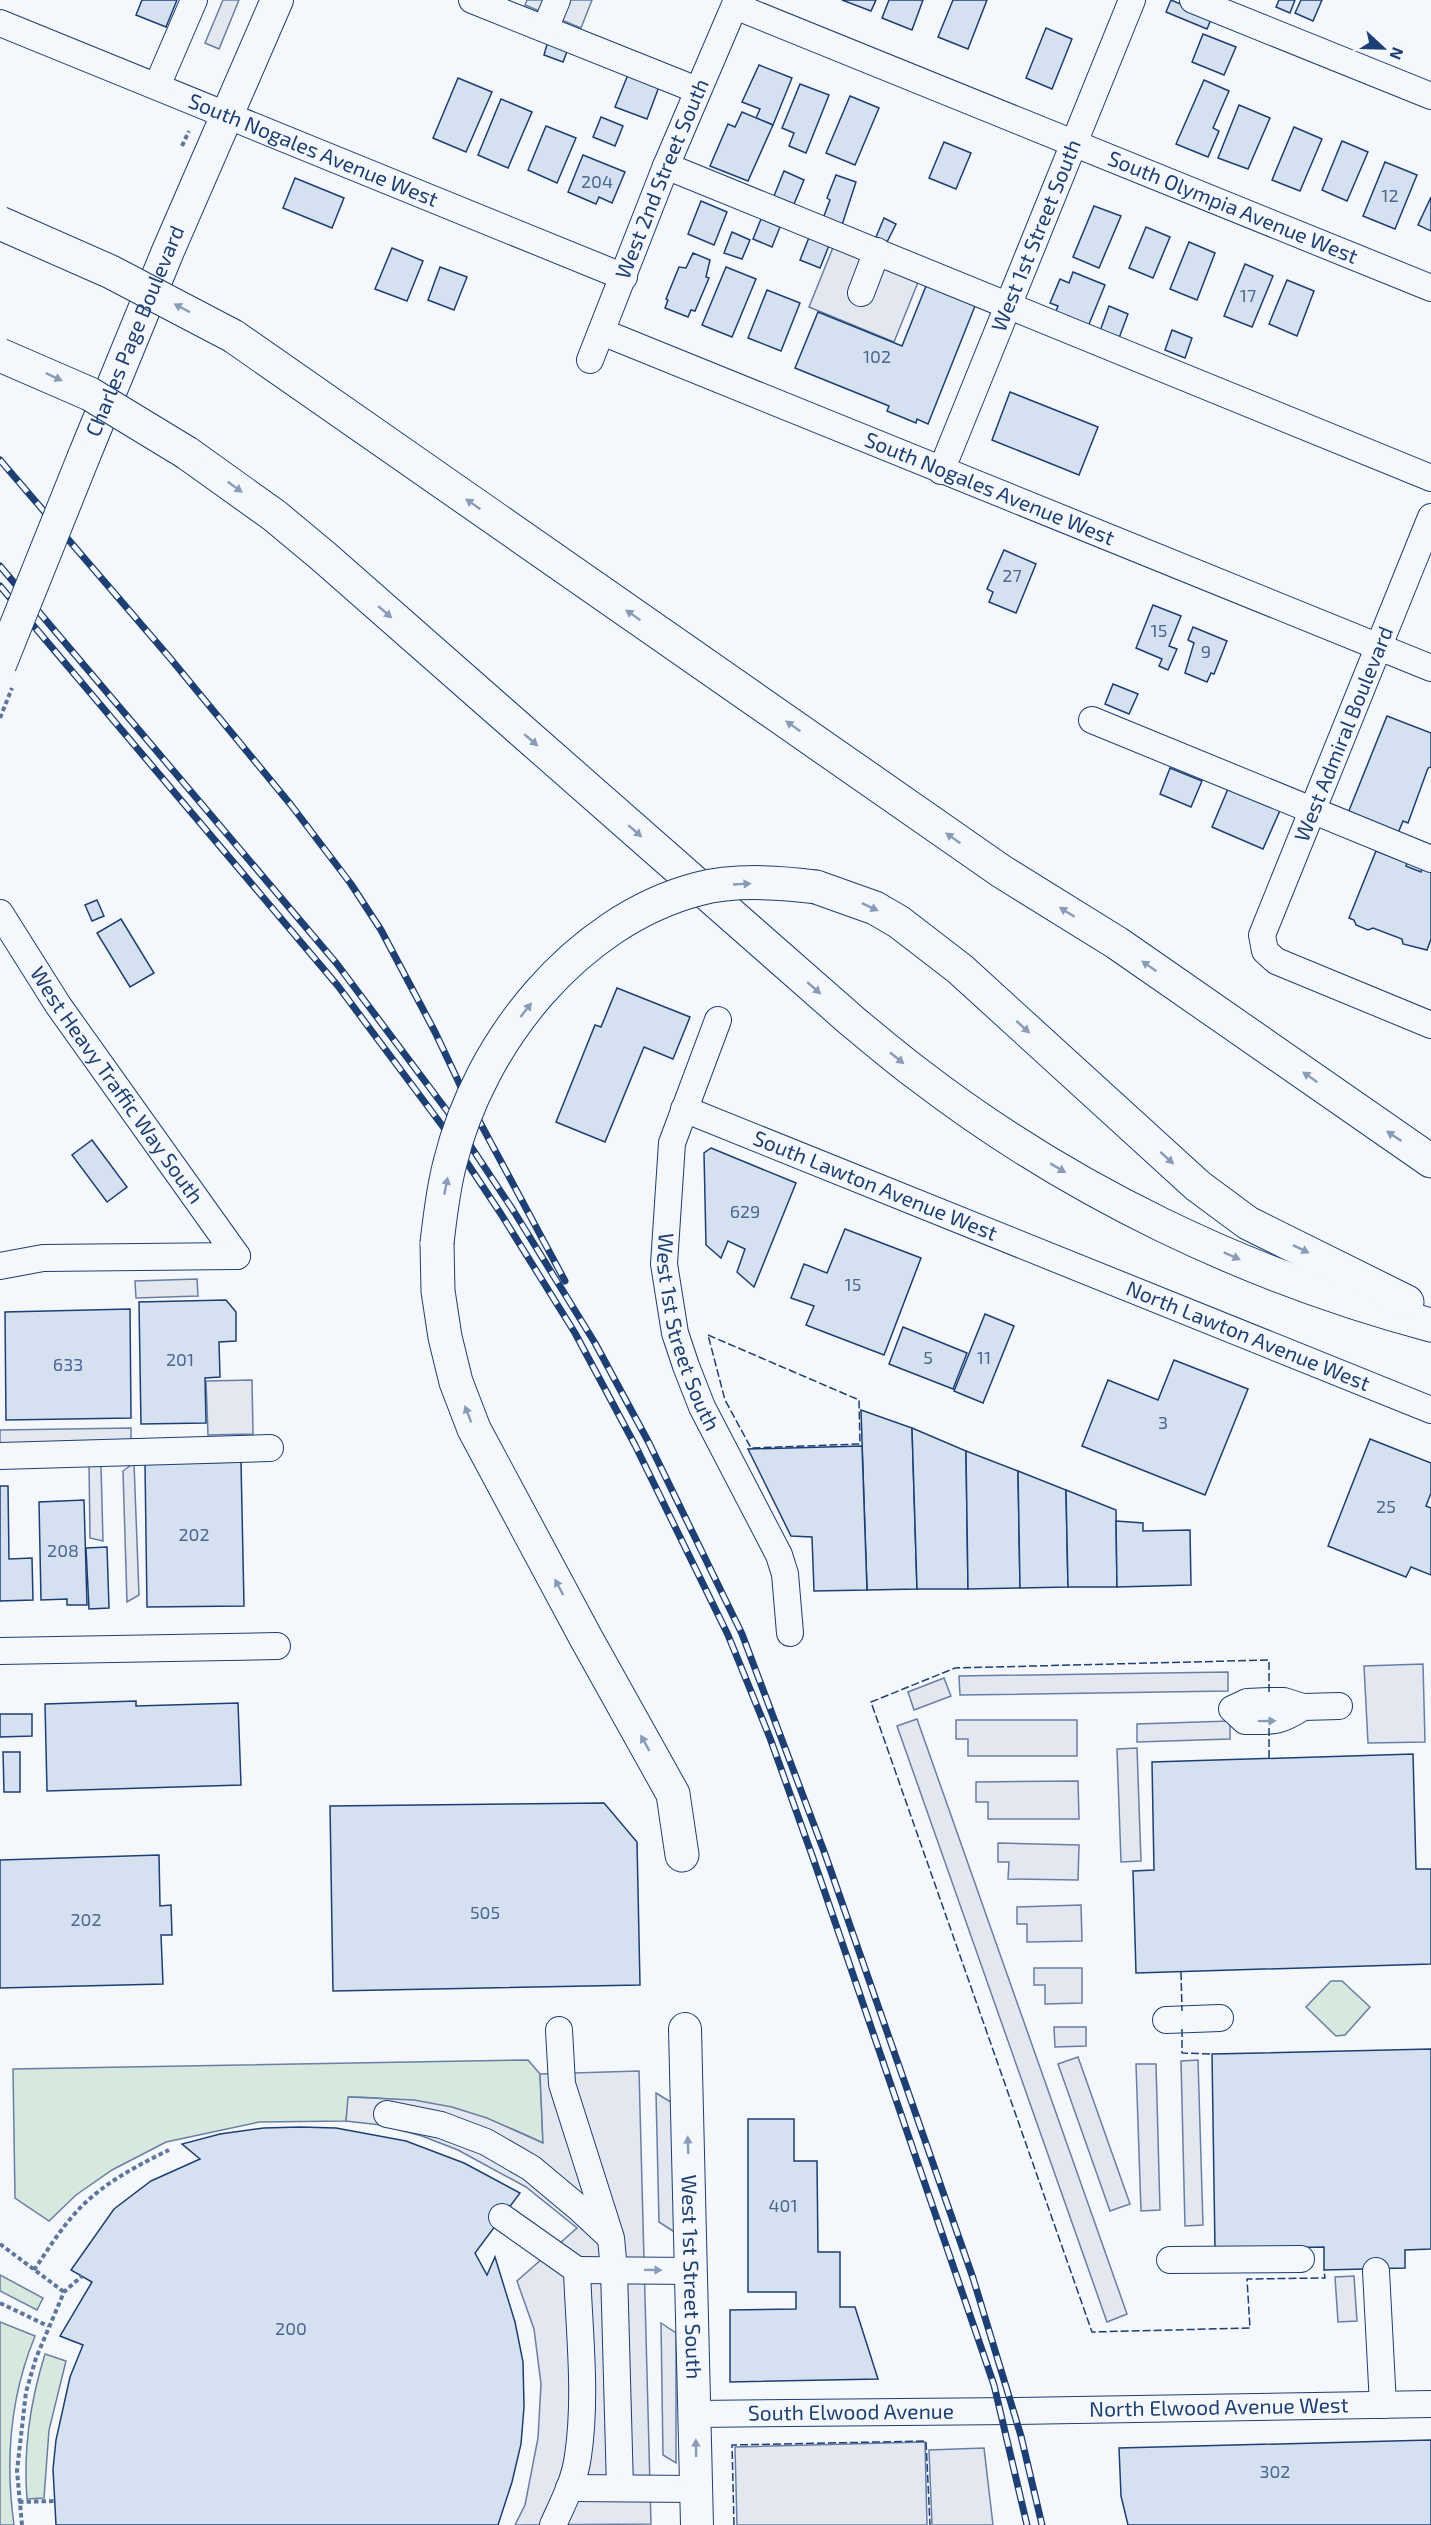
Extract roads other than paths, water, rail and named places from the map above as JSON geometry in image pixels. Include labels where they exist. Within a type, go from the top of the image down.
[{"type":"highway","points":[[0,223],[111,272],[232,336],[991,864],[1117,943],[1431,1161]]},
{"type":"highway","points":[[0,355],[90,394],[187,453],[267,510],[844,1014],[919,1075],[971,1113],[1068,1175],[1206,1245],[1303,1284],[1431,1325]]},
{"type":"highway","points":[[682,1855],[673,1794],[474,1429],[456,1382],[445,1337],[438,1291],[437,1244],[450,1162],[466,1115],[484,1073],[507,1035],[534,1000],[591,943],[630,917],[699,889],[784,883],[816,887],[875,908],[929,944],[960,969],[1198,1186],[1248,1223],[1431,1314]]},
{"type":"main road","name":"Charles Page Boulevard","points":[[0,665],[168,251],[277,0]]},
{"type":"main road","name":"West 1st Street South","points":[[685,2029],[697,2525]]},
{"type":"street","points":[[157,86],[194,0]]},
{"type":"street","points":[[472,0],[697,90]]},
{"type":"street","points":[[545,29],[557,0]]},
{"type":"street","name":"West 1st Street South","points":[[940,471],[1075,143],[1131,0]]},
{"type":"street","points":[[1193,0],[1431,96]]},
{"type":"street","name":"South Olympia Avenue West","points":[[736,3],[1431,288]]},
{"type":"street","name":"West 2nd Street South","points":[[590,360],[697,90],[736,3]]},
{"type":"street","name":"South Nogales Avenue West","points":[[0,23],[624,277]]},
{"type":"street","points":[[666,166],[1431,478]]},
{"type":"street","points":[[861,293],[877,251]]},
{"type":"street","name":"South Nogales Avenue West","points":[[602,332],[940,471],[1431,668]]},
{"type":"street","name":"West Admiral Boulevard","points":[[1431,517],[1264,930],[1263,944],[1265,951],[1276,961],[1431,1025]]},
{"type":"street","points":[[1092,720],[1431,859]]},
{"type":"street","name":"West Heavy Traffic Way South","points":[[0,913],[58,1005],[237,1256],[43,1258]]},
{"type":"street","name":"West 1st Street South","points":[[718,1020],[672,1143],[664,1264],[675,1333],[702,1407],[779,1554],[786,1584],[790,1633]]},
{"type":"street","name":"South Lawton Avenue West","points":[[684,1109],[1065,1262]]},
{"type":"street","points":[[0,1251],[43,1258]]},
{"type":"street","points":[[0,1266],[43,1258]]},
{"type":"street","name":"North Lawton Avenue West","points":[[1065,1262],[1431,1410]]},
{"type":"street","points":[[0,1456],[270,1448]]},
{"type":"street","points":[[0,1651],[277,1646]]},
{"type":"street","points":[[1303,1707],[1339,1706]]},
{"type":"street","points":[[1166,2020],[1220,2018]]},
{"type":"street","points":[[559,2030],[562,2084],[611,2238],[614,2270],[620,2488]]},
{"type":"street","points":[[387,2114],[441,2125],[486,2142],[531,2168],[611,2238]]},
{"type":"street","points":[[502,2217],[577,2270],[692,2271]]},
{"type":"street","points":[[1170,2260],[1301,2259]]},
{"type":"street","points":[[553,2525],[569,2488],[578,2457],[581,2415],[577,2270]]},
{"type":"street","points":[[1376,2271],[1383,2405]]},
{"type":"street","name":"North Elwood Avenue West","points":[[1007,2411],[1431,2404]]},
{"type":"street","name":"South Elwood Avenue","points":[[695,2414],[1007,2411]]},
{"type":"street","points":[[569,2488],[696,2489]]},
{"type":"railway","points":[[0,460],[170,658],[291,805],[351,884],[381,930],[435,1032],[461,1087],[565,1281]]},
{"type":"railway","points":[[0,566],[337,964],[448,1112],[513,1210],[595,1343],[649,1443],[742,1634],[825,1854],[973,2278],[1021,2436],[1042,2525]]},
{"type":"railway","points":[[0,586],[338,986],[444,1128],[575,1333],[635,1445],[728,1635],[770,1738],[994,2385],[1027,2525]]}]
